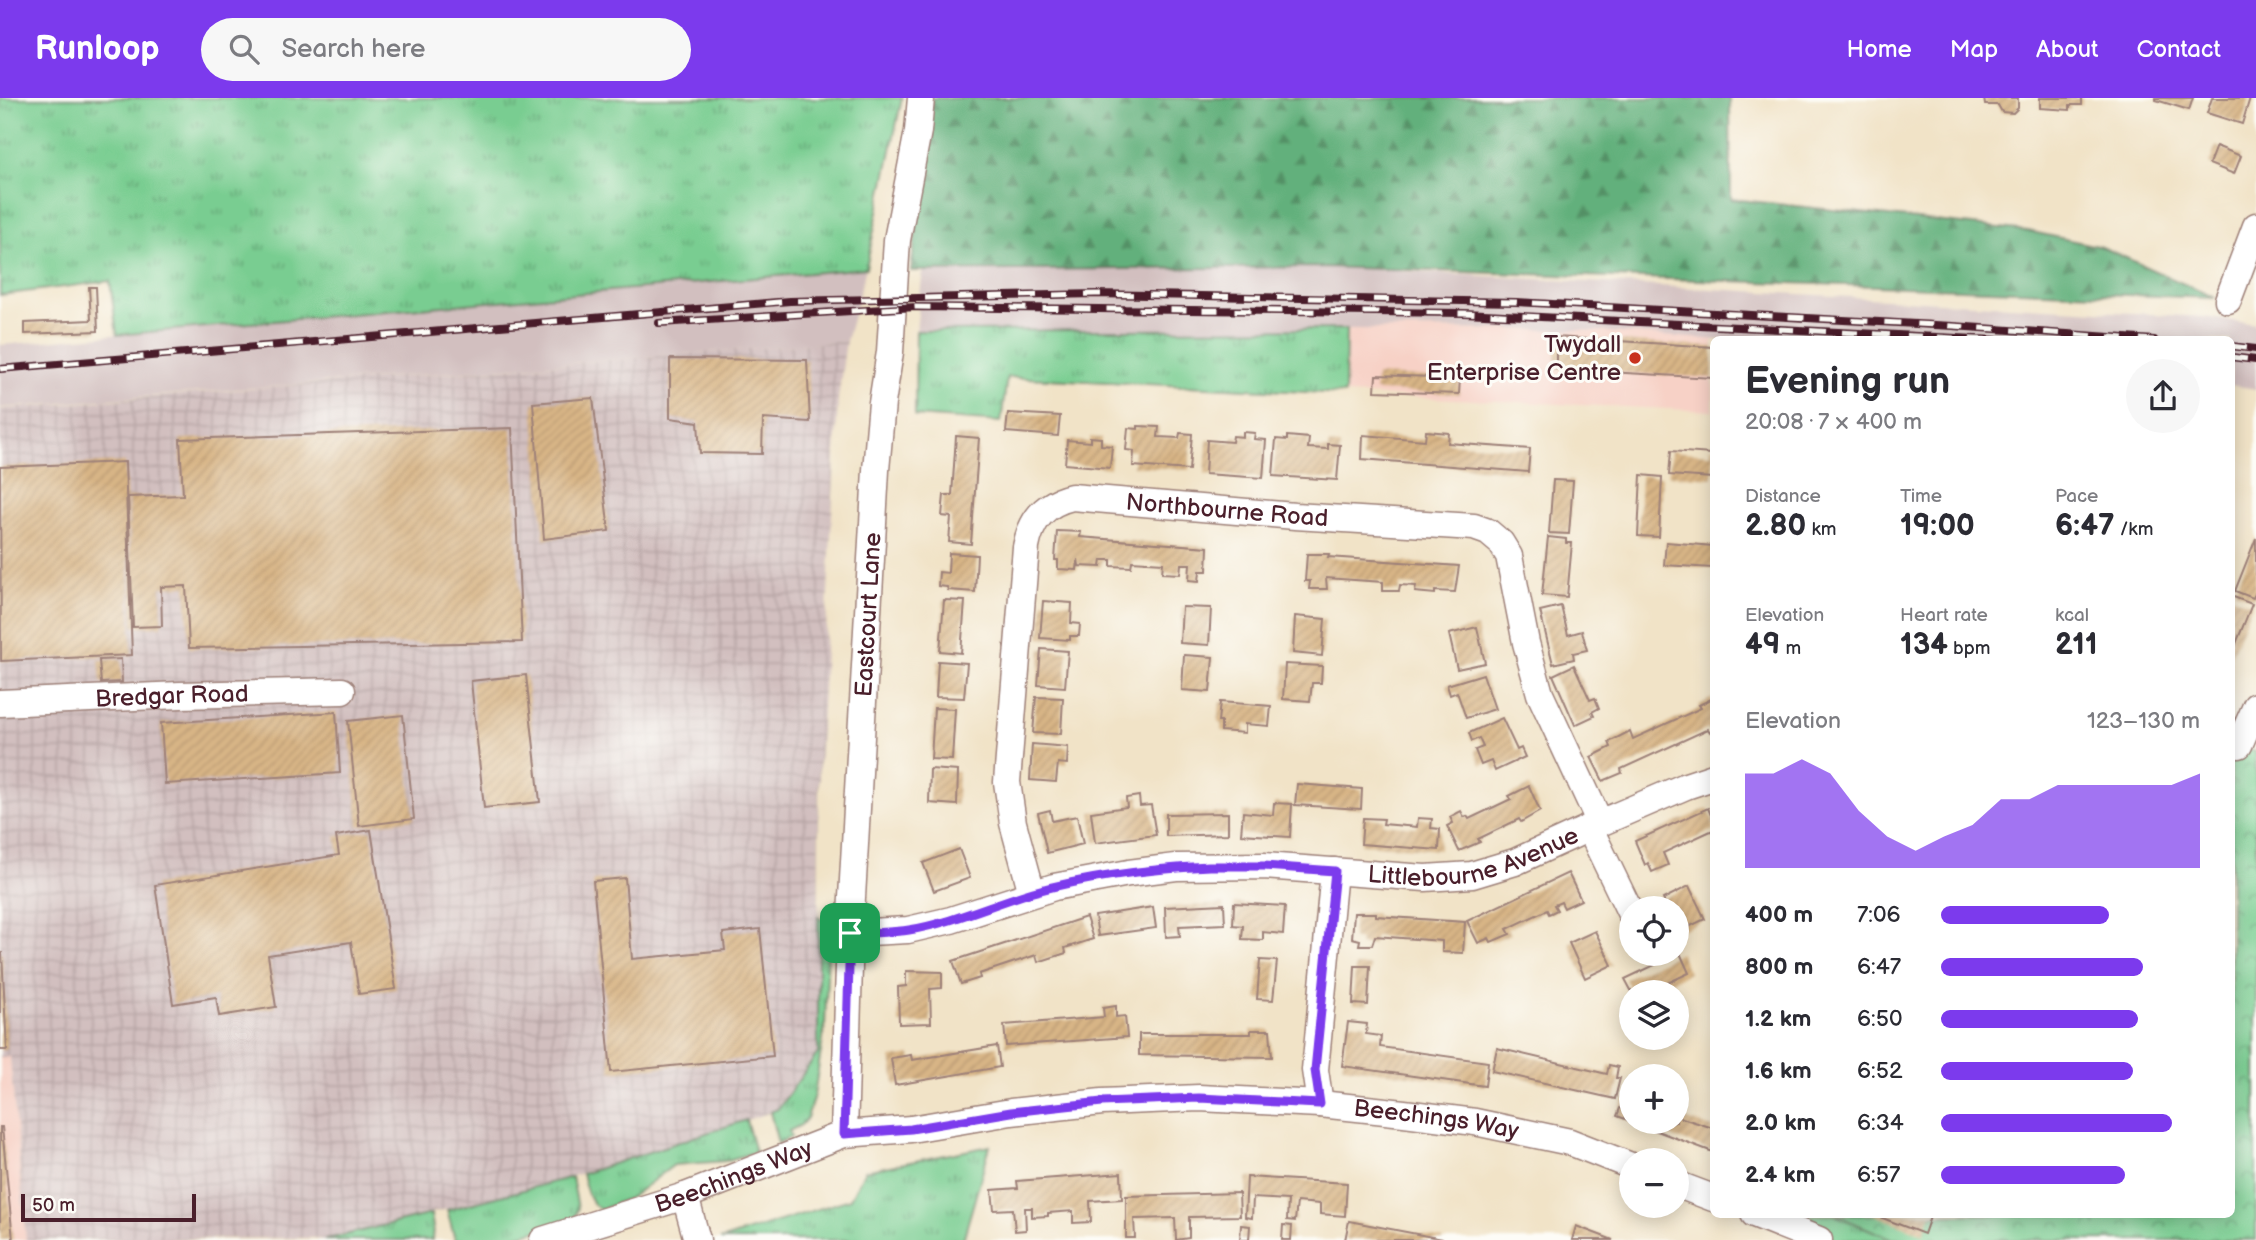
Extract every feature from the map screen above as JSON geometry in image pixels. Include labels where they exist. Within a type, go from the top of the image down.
[{"type":"street","name":"Eastcourt Lane","points":[[844,1134],[850,933],[876,470],[890,352],[897,240],[918,131],[921,98]]},
{"type":"street","points":[[2228,300],[2256,226]]},
{"type":"street","name":"Northbourne Road","points":[[1032,892],[1013,823],[1007,782],[1026,547],[1031,527],[1040,513],[1055,503],[1072,497],[1295,516],[1474,527],[1486,531],[1501,543],[1511,560],[1534,675],[1624,896]]},
{"type":"street","name":"Bredgar Road","points":[[0,703],[342,691]]},
{"type":"street","points":[[2242,746],[2256,706]]},
{"type":"street","name":"Littlebourne Avenue","points":[[850,933],[912,929],[960,917],[1032,892],[1091,879],[1175,867],[1264,866],[1425,878],[1462,877],[1499,869],[1595,825],[1710,778]]},
{"type":"street","points":[[1320,1104],[1315,1070],[1335,871]]},
{"type":"street","name":"Beechings Way","points":[[543,1240],[685,1196],[844,1134],[911,1129],[1011,1112],[1102,1102],[1199,1098],[1320,1104],[1475,1122],[1570,1142],[1619,1161]]},
{"type":"street","points":[[1689,1189],[1710,1197]]},
{"type":"street","points":[[685,1196],[697,1240]]},
{"type":"street","points":[[1786,1221],[1819,1240]]},
{"type":"shaded area","points":[[1326,267],[2203,317],[2256,324],[2256,389],[2235,386],[2235,336],[1710,336],[1710,339],[1582,330],[916,331],[923,269]]},
{"type":"shaded area","points":[[866,268],[846,341],[0,408],[0,345]]},
{"type":"shaded area","points":[[1346,329],[1582,330],[1710,338],[1710,411],[1345,394]]},
{"type":"shaded area","points":[[846,341],[838,399],[819,766],[818,1053],[778,1110],[554,1182],[324,1240],[26,1240],[10,1057],[0,1057],[0,409]]},
{"type":"shaded area","points":[[10,1056],[26,1240],[0,1240],[0,1057]]},
{"type":"green space","points":[[0,98],[902,98],[866,268],[117,335],[110,281],[0,295]]},
{"type":"green space","points":[[932,98],[1730,98],[1731,199],[2028,231],[2102,247],[2215,298],[1326,267],[911,271]]},
{"type":"green space","points":[[1346,329],[1345,394],[1007,377],[1001,422],[915,416],[916,331]]},
{"type":"green space","points":[[2235,744],[2256,752],[2256,1240],[1895,1240],[1842,1218],[2235,1218]]},
{"type":"green space","points":[[818,916],[829,923],[825,1026],[814,1095],[807,1118],[801,1125],[789,1131],[791,1137],[778,1143],[770,1112],[778,1109],[818,1053]]},
{"type":"green space","points":[[746,1120],[755,1152],[725,1161],[674,1165],[631,1197],[601,1210],[590,1199],[582,1174]]},
{"type":"green space","points":[[990,1146],[963,1240],[720,1240],[850,1199],[865,1171]]},
{"type":"green space","points":[[572,1177],[578,1208],[575,1217],[565,1223],[501,1240],[455,1240],[447,1210]]},
{"type":"green space","points":[[431,1214],[432,1240],[324,1240]]},
{"type":"green space","points":[[1791,1218],[1842,1218],[1895,1240],[1819,1240]]},
{"type":"building","points":[[1984,98],[2018,98],[2018,108],[2013,113],[2002,112],[1998,105],[1985,105]]},
{"type":"building","points":[[2040,98],[2082,98],[2082,105],[2070,105],[2070,110],[2040,108]]},
{"type":"building","points":[[2156,98],[2193,98],[2189,110]]},
{"type":"building","points":[[2212,98],[2250,98],[2242,124],[2207,113]]},
{"type":"building","points":[[2216,146],[2241,156],[2234,174],[2209,164]]},
{"type":"building","points":[[89,287],[96,287],[98,331],[25,334],[25,323],[91,320]]},
{"type":"building","name":"Twydall Enterprise Centre","points":[[1556,337],[1710,347],[1710,378],[1556,369]]},
{"type":"building","points":[[670,359],[807,360],[810,422],[763,419],[762,454],[700,453],[698,422],[670,418]]},
{"type":"building","points":[[1376,375],[1460,378],[1459,394],[1375,391]]},
{"type":"building","points":[[593,398],[609,531],[544,539],[533,403]]},
{"type":"building","points":[[1008,413],[1060,416],[1058,436],[1006,432]]},
{"type":"building","points":[[1138,426],[1159,427],[1158,437],[1179,438],[1180,433],[1192,434],[1189,470],[1133,466],[1134,451],[1126,450],[1128,428],[1138,429]]},
{"type":"building","points":[[512,428],[522,642],[189,648],[186,586],[161,587],[162,626],[133,627],[128,497],[183,495],[180,439]]},
{"type":"building","points":[[1426,431],[1449,433],[1448,443],[1530,449],[1528,472],[1362,459],[1363,435],[1425,440]]},
{"type":"building","points":[[1243,432],[1255,433],[1254,439],[1266,440],[1263,478],[1205,474],[1207,440],[1232,442],[1233,436],[1243,437]]},
{"type":"building","points":[[956,436],[979,438],[971,544],[949,542],[951,517],[942,516],[944,495],[952,495]]},
{"type":"building","points":[[1287,436],[1309,438],[1308,448],[1328,449],[1328,444],[1340,445],[1337,480],[1273,476],[1276,439],[1287,440]]},
{"type":"building","points":[[1090,437],[1101,438],[1101,445],[1112,446],[1110,468],[1065,464],[1067,440],[1090,442]]},
{"type":"building","points":[[1671,451],[1710,454],[1710,478],[1669,475]]},
{"type":"building","points":[[125,462],[132,655],[1,661],[0,467]]},
{"type":"building","points":[[1641,475],[1662,477],[1659,537],[1638,536]]},
{"type":"building","points":[[1553,480],[1573,481],[1569,534],[1549,533]]},
{"type":"building","points":[[1057,531],[1081,532],[1080,537],[1208,547],[1207,571],[1200,571],[1199,581],[1189,580],[1190,564],[1181,564],[1180,574],[1162,573],[1163,563],[1132,561],[1131,567],[1111,566],[1111,560],[1102,560],[1101,567],[1079,566],[1078,559],[1077,570],[1058,569],[1058,560],[1055,560]]},
{"type":"building","points":[[1548,537],[1566,539],[1566,543],[1572,543],[1567,597],[1542,595]]},
{"type":"building","points":[[2256,538],[2256,592],[2253,598],[2235,591]]},
{"type":"building","points":[[1666,542],[1710,546],[1710,568],[1664,565]]},
{"type":"building","points":[[949,553],[977,555],[975,592],[948,590],[947,587],[938,586],[939,572],[948,573]]},
{"type":"building","points":[[1307,554],[1459,566],[1455,592],[1415,592],[1416,586],[1400,585],[1399,591],[1383,591],[1383,582],[1326,578],[1327,589],[1309,589],[1310,581],[1305,581]]},
{"type":"building","points":[[2235,598],[2252,604],[2235,646]]},
{"type":"building","points":[[944,600],[965,601],[961,653],[940,651]]},
{"type":"building","points":[[1043,601],[1072,603],[1071,623],[1080,624],[1079,636],[1070,636],[1070,640],[1040,638]]},
{"type":"building","points":[[1561,606],[1568,635],[1582,631],[1587,650],[1573,653],[1574,659],[1553,664],[1540,611]]},
{"type":"building","points":[[1182,607],[1211,608],[1209,645],[1180,643]]},
{"type":"building","points":[[1295,616],[1325,619],[1322,656],[1293,653]]},
{"type":"building","points":[[1477,627],[1485,663],[1457,669],[1449,634]]},
{"type":"building","points":[[1041,649],[1068,651],[1065,687],[1038,685]]},
{"type":"building","points":[[1184,655],[1213,657],[1210,692],[1182,690]]},
{"type":"building","points":[[121,659],[122,682],[101,683],[99,660]]},
{"type":"building","points":[[938,661],[967,663],[964,698],[936,697]]},
{"type":"building","points":[[1285,664],[1322,666],[1321,683],[1312,683],[1310,701],[1283,699]]},
{"type":"building","points":[[1574,665],[1590,700],[1595,698],[1599,708],[1592,712],[1594,716],[1575,725],[1553,675]]},
{"type":"building","points":[[1483,674],[1495,709],[1466,718],[1457,692],[1450,695],[1447,685]]},
{"type":"building","points":[[526,675],[540,802],[484,808],[471,681]]},
{"type":"building","points":[[1036,697],[1063,698],[1061,734],[1033,733]]},
{"type":"building","points":[[1710,700],[1710,732],[1708,729],[1621,769],[1622,773],[1603,781],[1591,757],[1611,747],[1609,742],[1630,731],[1633,739],[1701,708],[1699,705]]},
{"type":"building","points":[[1220,702],[1271,706],[1269,726],[1245,724],[1245,733],[1221,731],[1221,722],[1218,722]]},
{"type":"building","points":[[934,708],[955,709],[952,760],[931,759]]},
{"type":"building","points":[[336,712],[340,773],[165,784],[161,723]]},
{"type":"building","points":[[403,715],[414,819],[359,826],[348,721]]},
{"type":"building","points":[[1502,718],[1517,750],[1521,748],[1525,757],[1495,771],[1491,761],[1481,765],[1475,750],[1483,747],[1479,738],[1472,741],[1469,733]]},
{"type":"building","points":[[1032,744],[1068,747],[1067,764],[1058,763],[1056,782],[1030,780]]},
{"type":"building","points":[[930,769],[958,771],[957,805],[929,803]]},
{"type":"building","points":[[1297,784],[1362,789],[1361,809],[1295,805]]},
{"type":"building","points":[[1529,786],[1540,811],[1521,822],[1519,819],[1478,839],[1480,842],[1459,851],[1447,826],[1453,823],[1450,817],[1461,811],[1464,817],[1469,819],[1511,799],[1509,796]]},
{"type":"building","points":[[1139,796],[1140,806],[1151,805],[1156,835],[1095,843],[1091,812],[1127,807],[1126,798]]},
{"type":"building","points":[[1274,803],[1292,804],[1290,837],[1241,834],[1243,812],[1273,815]]},
{"type":"building","points":[[1708,808],[1710,813],[1710,831],[1663,853],[1668,865],[1652,872],[1648,863],[1645,865],[1635,841]]},
{"type":"building","points":[[1050,810],[1052,821],[1077,816],[1083,844],[1047,853],[1038,813]]},
{"type":"building","points":[[1228,813],[1228,834],[1166,836],[1166,814]]},
{"type":"building","points":[[1363,818],[1384,819],[1383,824],[1417,827],[1418,818],[1432,819],[1431,828],[1440,829],[1439,850],[1361,844]]},
{"type":"building","points":[[371,830],[396,989],[359,994],[351,942],[268,955],[276,1007],[219,1016],[216,997],[173,1004],[155,885],[339,855],[336,836]]},
{"type":"building","points":[[959,849],[970,878],[934,891],[923,863]]},
{"type":"building","points":[[1568,873],[1581,900],[1564,908],[1561,902],[1554,905],[1557,910],[1549,914],[1547,910],[1507,929],[1510,934],[1491,942],[1489,938],[1478,943],[1467,921]]},
{"type":"building","points":[[625,878],[632,959],[725,950],[723,933],[760,929],[773,1056],[611,1072],[593,881]]},
{"type":"building","points":[[1689,886],[1705,919],[1689,927],[1689,896],[1669,896]]},
{"type":"building","points":[[1234,903],[1285,906],[1283,934],[1263,932],[1263,940],[1242,939],[1243,926],[1233,925]]},
{"type":"building","points":[[1224,904],[1225,924],[1179,926],[1180,936],[1166,937],[1165,907]]},
{"type":"building","points":[[1153,907],[1156,928],[1098,936],[1095,916]]},
{"type":"building","points":[[1354,913],[1465,922],[1463,953],[1442,952],[1442,941],[1375,936],[1372,945],[1359,945],[1360,940],[1352,938]]},
{"type":"building","points":[[1086,917],[1093,939],[1065,948],[1066,953],[1038,962],[1036,955],[979,974],[980,978],[961,984],[953,961]]},
{"type":"building","points":[[1595,931],[1612,965],[1585,978],[1569,943]]},
{"type":"building","points":[[2,953],[7,1050],[0,1050]]},
{"type":"building","points":[[1260,960],[1277,961],[1273,1000],[1257,999]]},
{"type":"building","points":[[1355,966],[1370,966],[1368,1005],[1353,1004]]},
{"type":"building","points":[[1652,966],[1686,966],[1689,973],[1674,980],[1625,979]]},
{"type":"building","points":[[906,971],[942,972],[942,988],[930,989],[931,1023],[899,1024],[898,987],[906,986]]},
{"type":"building","points":[[1116,1006],[1116,1017],[1125,1016],[1127,1037],[1006,1046],[1004,1025],[1104,1017],[1103,1008]]},
{"type":"building","points":[[1348,1022],[1367,1024],[1366,1034],[1381,1036],[1380,1047],[1488,1062],[1485,1086],[1342,1066]]},
{"type":"building","points":[[1251,1030],[1270,1030],[1272,1057],[1139,1055],[1139,1034],[1251,1034]]},
{"type":"building","points":[[997,1046],[1000,1067],[895,1085],[891,1058],[911,1055],[912,1060]]},
{"type":"building","points":[[1497,1048],[1607,1074],[1609,1065],[1618,1067],[1616,1078],[1619,1078],[1619,1082],[1615,1099],[1492,1071]]},
{"type":"building","points":[[1689,1120],[1710,1127],[1710,1151],[1665,1134],[1689,1134]]},
{"type":"building","points":[[2,1127],[13,1240],[0,1240]]},
{"type":"building","points":[[1121,1173],[1122,1199],[1090,1201],[1091,1222],[1073,1223],[1073,1211],[1032,1217],[1032,1208],[1025,1208],[1026,1230],[1015,1231],[1013,1209],[994,1210],[992,1190],[1018,1188],[1017,1181]]},
{"type":"building","points":[[1247,1177],[1347,1183],[1345,1216],[1320,1214],[1320,1204],[1297,1202],[1295,1221],[1287,1220],[1288,1200],[1253,1198],[1252,1218],[1245,1217]]},
{"type":"building","points":[[1239,1193],[1240,1216],[1189,1217],[1189,1238],[1176,1240],[1175,1218],[1134,1219],[1135,1238],[1126,1238],[1126,1196]]},
{"type":"building","points":[[1882,1218],[1930,1218],[1924,1234]]},
{"type":"building","points":[[1349,1221],[1443,1239],[1443,1240],[1345,1240]]},
{"type":"building","points":[[1241,1225],[1250,1226],[1249,1240],[1240,1240]]},
{"type":"building","points":[[1283,1225],[1292,1226],[1291,1240],[1282,1240]]},
{"type":"building","points":[[1576,1226],[1613,1240],[1572,1240]]},
{"type":"railway","points":[[0,369],[790,301],[1095,294],[1516,302],[2097,336]]},
{"type":"railway","points":[[659,323],[916,307],[1464,313],[1916,336]]},
{"type":"railway","points":[[2235,346],[2256,349]]},
{"type":"railway","points":[[2235,357],[2256,360]]},
{"type":"place","name":"Twydall Enterprise Centre","points":[[1635,358]]},
{"type":"route","points":[[1264,866],[1335,871],[1315,1070],[1320,1104],[1199,1098],[1102,1102],[1011,1112],[911,1129],[844,1134],[850,933],[912,929],[1032,892],[1145,870],[1264,866]]}]
